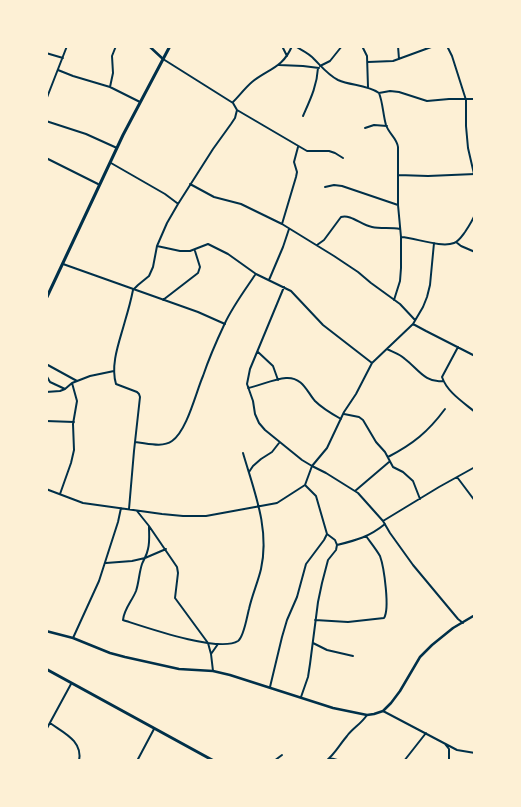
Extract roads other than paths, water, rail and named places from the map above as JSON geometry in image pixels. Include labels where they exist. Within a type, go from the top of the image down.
[{"type":"main road","points":[[46,300],[117,148],[170,46]]},
{"type":"main road","points":[[46,669],[214,761]]},
{"type":"street","points":[[47,46],[46,52],[63,58]]},
{"type":"street","points":[[46,100],[67,46]]},
{"type":"street","points":[[110,87],[113,73],[112,56],[116,46]]},
{"type":"street","points":[[149,46],[163,59],[233,103],[237,110],[299,146],[310,151],[323,150],[332,152],[343,158]]},
{"type":"street","points":[[282,46],[287,56]]},
{"type":"street","points":[[233,103],[252,82],[279,65],[293,46],[308,54],[319,67],[340,81],[368,87],[378,93],[387,126],[397,142],[398,205],[401,237],[400,275],[394,300]]},
{"type":"street","points":[[279,65],[319,67],[330,61],[342,46]]},
{"type":"street","points":[[362,46],[368,62],[368,87]]},
{"type":"street","points":[[398,46],[399,59]]},
{"type":"street","points":[[368,62],[393,61],[434,46]]},
{"type":"street","points":[[398,175],[474,174],[468,148],[466,100],[447,46]]},
{"type":"street","points":[[303,116],[315,87],[319,67]]},
{"type":"street","points":[[58,70],[110,87],[140,102]]},
{"type":"street","points":[[378,93],[399,92],[427,101],[475,99]]},
{"type":"street","points":[[458,100],[463,92]]},
{"type":"street","points":[[130,509],[140,406],[139,394],[116,384],[114,372],[133,290],[149,276],[153,267],[157,246],[167,223],[190,184],[235,118],[237,110]]},
{"type":"street","points":[[46,121],[86,134],[117,148]]},
{"type":"street","points":[[365,128],[374,125],[387,126]]},
{"type":"street","points":[[282,224],[296,177],[294,162],[299,146]]},
{"type":"street","points":[[46,158],[100,185]]},
{"type":"street","points":[[111,163],[165,194],[178,204]]},
{"type":"street","points":[[190,184],[214,197],[241,204],[282,224],[317,245],[358,272],[407,310],[415,320]]},
{"type":"street","points":[[325,187],[342,186],[398,205]]},
{"type":"street","points":[[401,237],[434,243],[447,244],[456,242],[467,229],[475,214]]},
{"type":"street","points":[[317,245],[324,240],[341,216],[350,217],[372,228],[387,227],[400,229]]},
{"type":"street","points":[[269,280],[289,229]]},
{"type":"street","points":[[456,242],[475,252]]},
{"type":"street","points":[[46,488],[83,503],[183,516],[201,516],[278,502],[305,485],[312,466],[327,448],[372,363],[413,324],[423,307],[430,285],[434,243]]},
{"type":"street","points":[[157,246],[180,251],[194,250],[205,245],[212,245],[256,274],[284,287],[296,296],[323,325],[372,363]]},
{"type":"street","points":[[163,300],[198,273],[200,267],[194,250]]},
{"type":"street","points":[[63,264],[198,312],[224,324]]},
{"type":"street","points":[[135,442],[160,445],[172,441],[178,436],[187,419],[224,324],[256,274]]},
{"type":"street","points":[[284,287],[247,379],[248,389],[259,423],[279,442],[312,466],[355,491],[383,521],[390,534],[413,565],[458,619],[463,622]]},
{"type":"street","points":[[46,288],[51,290]]},
{"type":"street","points":[[413,324],[475,356]]},
{"type":"street","points":[[458,347],[444,372],[443,381],[451,392],[475,412]]},
{"type":"street","points":[[387,350],[405,358],[425,377],[437,382],[443,381]]},
{"type":"street","points":[[257,352],[273,366],[278,380]]},
{"type":"street","points":[[46,364],[77,381]]},
{"type":"street","points":[[46,392],[65,389],[72,383],[98,374],[114,372]]},
{"type":"street","points":[[46,375],[50,382],[65,389]]},
{"type":"street","points":[[248,389],[284,378],[292,378],[303,385],[315,401],[341,419]]},
{"type":"street","points":[[60,494],[74,450],[74,422],[77,401],[72,383]]},
{"type":"street","points":[[388,457],[402,450],[424,434],[445,409]]},
{"type":"street","points":[[344,414],[360,418],[394,468],[403,472],[413,482],[420,499]]},
{"type":"street","points":[[46,421],[74,422]]},
{"type":"street","points":[[249,472],[260,459],[272,452],[279,442]]},
{"type":"street","points":[[149,526],[148,550],[136,590],[123,620],[208,643],[218,644],[237,641],[242,635],[261,568],[263,551],[263,526],[259,506],[243,453]]},
{"type":"street","points":[[355,491],[390,461]]},
{"type":"street","points":[[383,521],[475,467]]},
{"type":"street","points":[[458,477],[475,501]]},
{"type":"street","points":[[270,687],[284,628],[297,597],[306,564],[327,534],[316,496],[305,485]]},
{"type":"street","points":[[471,495],[475,496]]},
{"type":"street","points":[[74,638],[99,581],[121,508]]},
{"type":"street","points":[[136,510],[177,566],[175,598],[208,643],[213,671]]},
{"type":"street","points":[[337,545],[358,540],[374,533],[385,524]]},
{"type":"street","points":[[300,697],[308,676],[318,602],[326,568],[328,560],[336,550],[337,545],[336,540],[327,534]]},
{"type":"street","points":[[315,620],[348,622],[384,618],[386,616],[382,563],[375,548],[366,536]]},
{"type":"street","points":[[105,563],[132,561],[166,549]]},
{"type":"street","points":[[46,630],[74,638],[124,657],[179,669],[213,671],[230,675],[333,708],[367,715],[383,711],[400,691],[420,657],[453,628],[475,615]]},
{"type":"street","points":[[313,643],[327,650],[353,656]]},
{"type":"street","points":[[211,654],[218,644]]},
{"type":"street","points":[[312,650],[319,647]]},
{"type":"street","points":[[46,730],[71,683]]},
{"type":"street","points":[[383,711],[457,750],[475,752]]},
{"type":"street","points":[[326,761],[347,735],[367,715]]},
{"type":"street","points":[[50,723],[77,744],[80,755],[79,761]]},
{"type":"street","points":[[136,761],[154,729]]},
{"type":"street","points":[[404,761],[426,733]]},
{"type":"street","points":[[445,744],[449,749],[450,761]]},
{"type":"street","points":[[274,761],[282,755]]},
{"type":"street","points":[[330,758],[341,761]]}]
